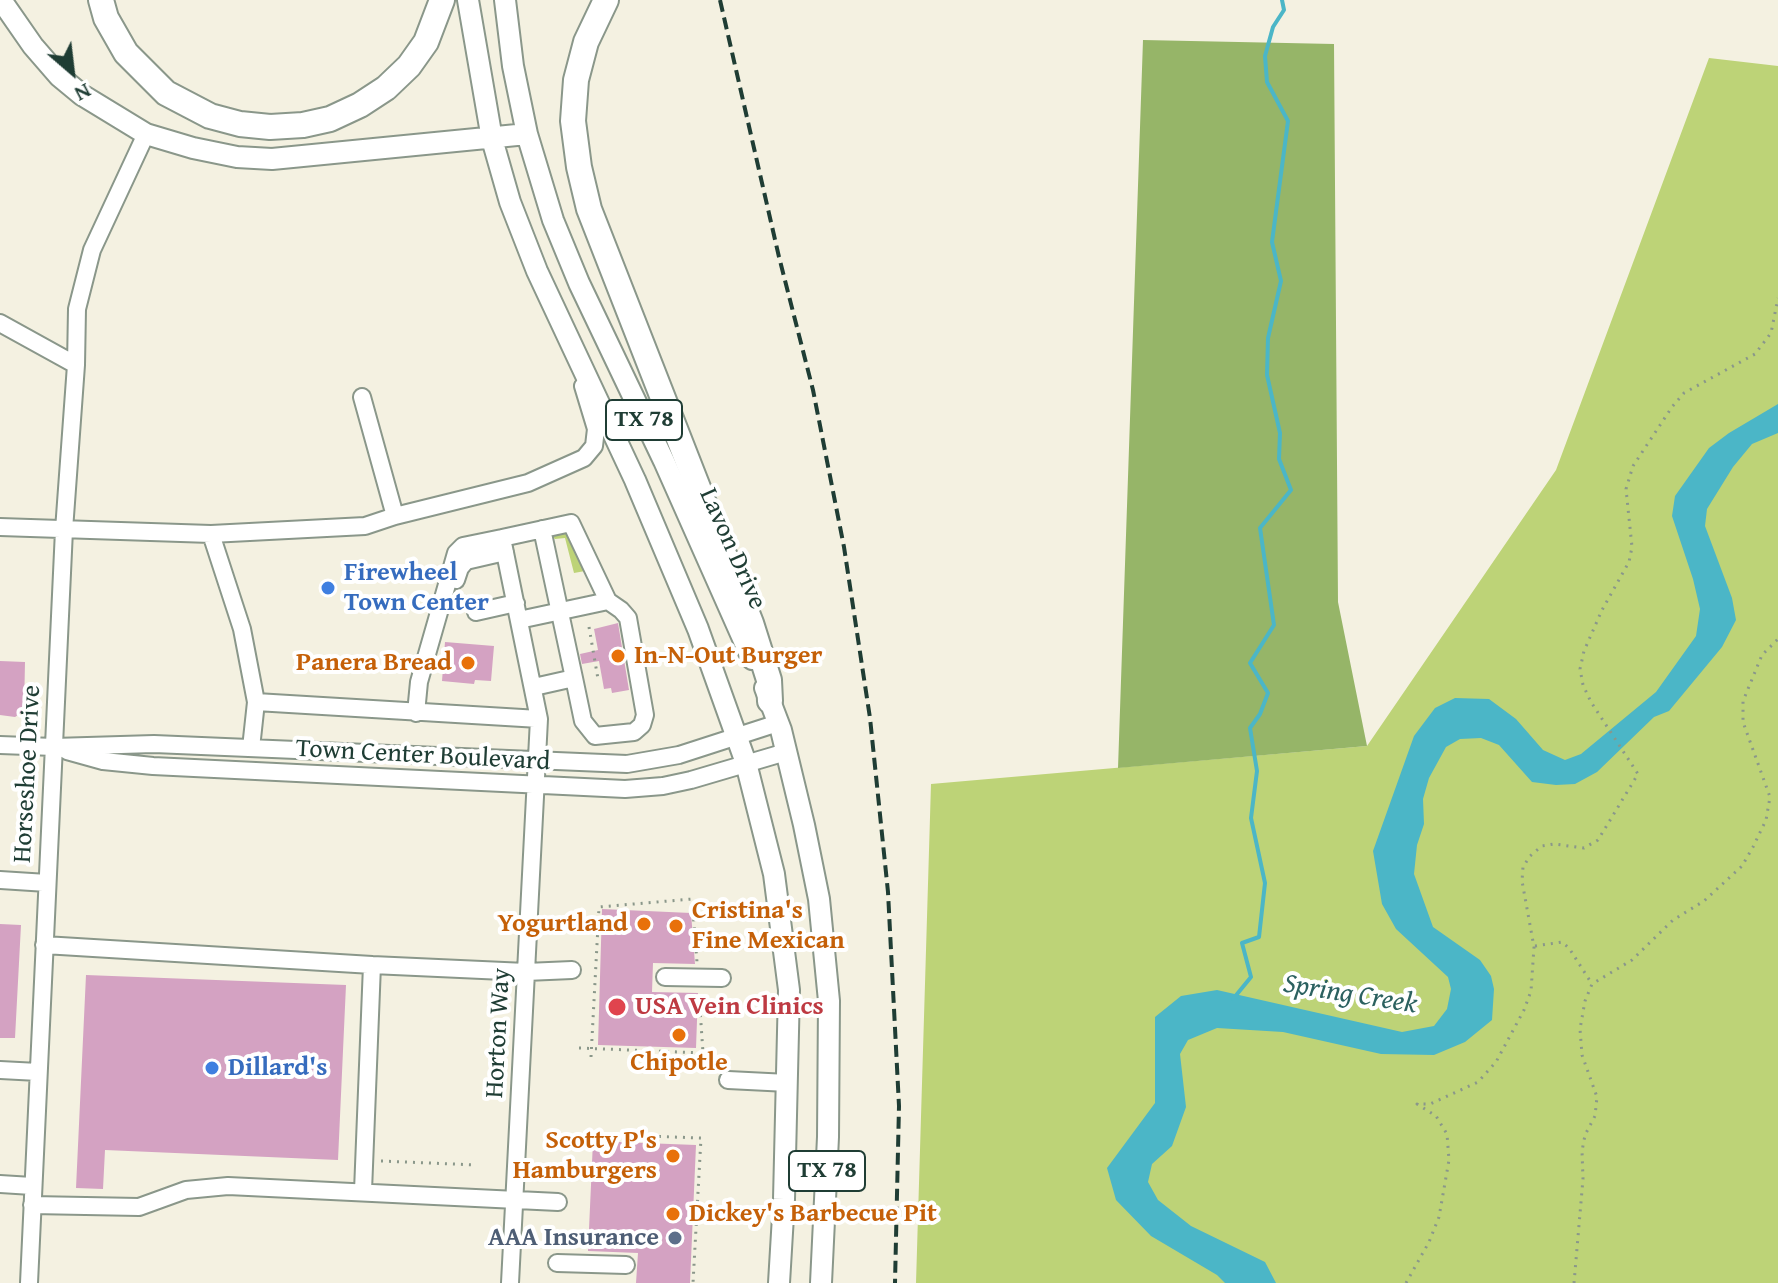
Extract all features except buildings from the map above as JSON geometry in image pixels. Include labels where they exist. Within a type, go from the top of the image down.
[{"type":"highway","points":[[101,0],[106,18],[126,53],[166,93],[210,116],[240,124],[270,127],[330,119],[386,88],[409,66],[426,42],[442,0]]},
{"type":"highway","points":[[606,0],[586,42],[576,80],[573,121],[579,167],[589,209],[751,623],[769,680],[774,712]]},
{"type":"main road","points":[[1,0],[33,46],[59,76],[114,117],[146,134],[207,151],[272,159],[527,134]]},
{"type":"main road","name":"TX 78","points":[[468,0],[492,139],[524,238],[635,480],[698,629],[746,763],[774,874],[789,990],[779,1283]]},
{"type":"main road","name":"Lavon Drive","points":[[505,0],[513,66],[527,134],[553,220],[579,283],[664,461],[774,712],[786,752],[819,899],[829,1001],[828,1137],[821,1283]]},
{"type":"street","name":"Horseshoe Drive","points":[[29,1283],[77,309],[92,250],[146,134]]},
{"type":"street","points":[[0,323],[76,365]]},
{"type":"street","points":[[0,527],[211,534],[365,526],[528,483],[584,458],[594,446],[596,429],[572,348]]},
{"type":"street","points":[[362,397],[395,516]]},
{"type":"street","points":[[417,704],[435,665],[435,651],[460,568],[470,559],[542,529],[571,523],[608,601],[628,618],[645,715],[642,725],[634,732],[595,736],[583,721],[542,529]]},
{"type":"street","points":[[211,534],[242,629],[256,702],[251,748]]},
{"type":"street","name":"Horton Way","points":[[503,545],[539,719],[510,1283]]},
{"type":"street","points":[[476,612],[560,611],[608,601]]},
{"type":"street","points":[[534,687],[574,678]]},
{"type":"street","points":[[256,702],[417,704],[539,719]]},
{"type":"street","name":"Town Center Boulevard","points":[[0,745],[154,744],[627,764],[654,761],[737,737],[774,712]]},
{"type":"street","name":"Town Center Boulevard","points":[[54,747],[103,761],[153,766],[625,789],[663,786],[786,752]]},
{"type":"street","points":[[0,880],[47,883]]},
{"type":"street","points":[[44,945],[372,965],[526,972],[572,970]]},
{"type":"street","points":[[363,1191],[372,965]]},
{"type":"street","points":[[665,977],[722,978]]},
{"type":"street","points":[[0,1070],[38,1072]]},
{"type":"street","points":[[728,1080],[788,1083]]},
{"type":"street","points":[[0,1184],[32,1186]]},
{"type":"street","points":[[32,1205],[139,1207],[186,1190],[228,1186],[558,1202]]},
{"type":"street","points":[[557,1263],[626,1265]]},
{"type":"path","points":[[1406,1283],[1439,1217],[1449,1160],[1447,1134],[1436,1116],[1417,1104],[1430,1104],[1478,1082],[1496,1062],[1531,991],[1534,947],[1522,881],[1523,867],[1542,846],[1554,844],[1584,848],[1598,840],[1638,774],[1591,702],[1580,669],[1584,651],[1602,610],[1629,562],[1632,547],[1626,489],[1633,466],[1684,393],[1755,354],[1771,333],[1778,298]]},
{"type":"path","points":[[589,627],[596,680]]},
{"type":"path","points":[[1574,1283],[1583,1179],[1582,1151],[1585,1135],[1595,1116],[1597,1097],[1582,1055],[1585,1001],[1592,984],[1632,960],[1673,920],[1704,901],[1742,866],[1753,847],[1766,820],[1770,797],[1743,722],[1743,701],[1762,655],[1778,639]]},
{"type":"path","points":[[591,1057],[599,907],[692,899],[704,1065]]},
{"type":"path","points":[[1534,947],[1562,942],[1592,984]]},
{"type":"path","points":[[579,1048],[703,1053]]},
{"type":"path","points":[[587,1134],[701,1138],[693,1283]]},
{"type":"path","points":[[377,1161],[476,1165]]},
{"type":"green space","points":[[1143,40],[1334,44],[1338,602],[1367,746],[1118,768]]},
{"type":"green space","points":[[1709,58],[1778,66],[1778,1283],[916,1283],[931,784],[1367,746],[1556,470]]},
{"type":"green space","points":[[567,533],[585,571],[574,573],[565,538],[553,537]]},
{"type":"water","points":[[1778,404],[1778,433],[1752,444],[1733,467],[1707,509],[1705,526],[1732,598],[1736,620],[1722,647],[1669,711],[1654,717],[1597,772],[1575,784],[1532,782],[1499,745],[1481,738],[1460,739],[1446,747],[1429,778],[1423,799],[1424,824],[1417,845],[1414,874],[1433,927],[1480,960],[1491,976],[1494,989],[1492,1020],[1465,1042],[1434,1055],[1381,1054],[1283,1032],[1217,1028],[1188,1040],[1180,1054],[1186,1107],[1172,1146],[1152,1164],[1148,1182],[1158,1200],[1191,1226],[1265,1262],[1276,1283],[1225,1283],[1217,1275],[1151,1236],[1116,1200],[1107,1168],[1155,1103],[1155,1017],[1181,996],[1217,990],[1402,1032],[1434,1026],[1447,1009],[1451,989],[1448,977],[1396,929],[1382,904],[1373,851],[1414,736],[1435,708],[1455,698],[1489,699],[1516,719],[1543,750],[1565,760],[1581,754],[1656,692],[1696,636],[1700,609],[1672,516],[1675,496],[1709,448]]},
{"type":"waterway","points":[[1233,999],[1251,977],[1242,943],[1259,937],[1265,883],[1251,818],[1257,771],[1250,728],[1260,714],[1268,693],[1250,663],[1274,625],[1260,528],[1291,490],[1279,459],[1280,433],[1267,375],[1268,338],[1281,281],[1272,242],[1288,121],[1267,82],[1265,56],[1273,27],[1284,10],[1282,0]]},
{"type":"railway","points":[[720,0],[813,390],[844,547],[870,718],[888,892],[899,1106],[895,1283]]},
{"type":"place","name":"Firewheel Town Center","points":[[328,588]]},
{"type":"place","name":"In-N-Out Burger","points":[[618,656]]},
{"type":"place","name":"Panera Bread","points":[[468,663]]},
{"type":"place","name":"Yogurtland","points":[[644,924]]},
{"type":"place","name":"Cristina's Fine Mexican","points":[[676,926]]},
{"type":"place","name":"USA Vein Clinics","points":[[617,1007]]},
{"type":"place","name":"Chipotle","points":[[679,1035]]},
{"type":"place","name":"Dillard's","points":[[212,1068]]},
{"type":"place","name":"Scotty P's Hamburgers","points":[[673,1156]]},
{"type":"place","name":"Dickey's Barbecue Pit","points":[[673,1214]]},
{"type":"place","name":"AAA Insurance","points":[[675,1238]]},
{"type":"water label","name":"Spring Creek","points":[[1350,995]]}]
